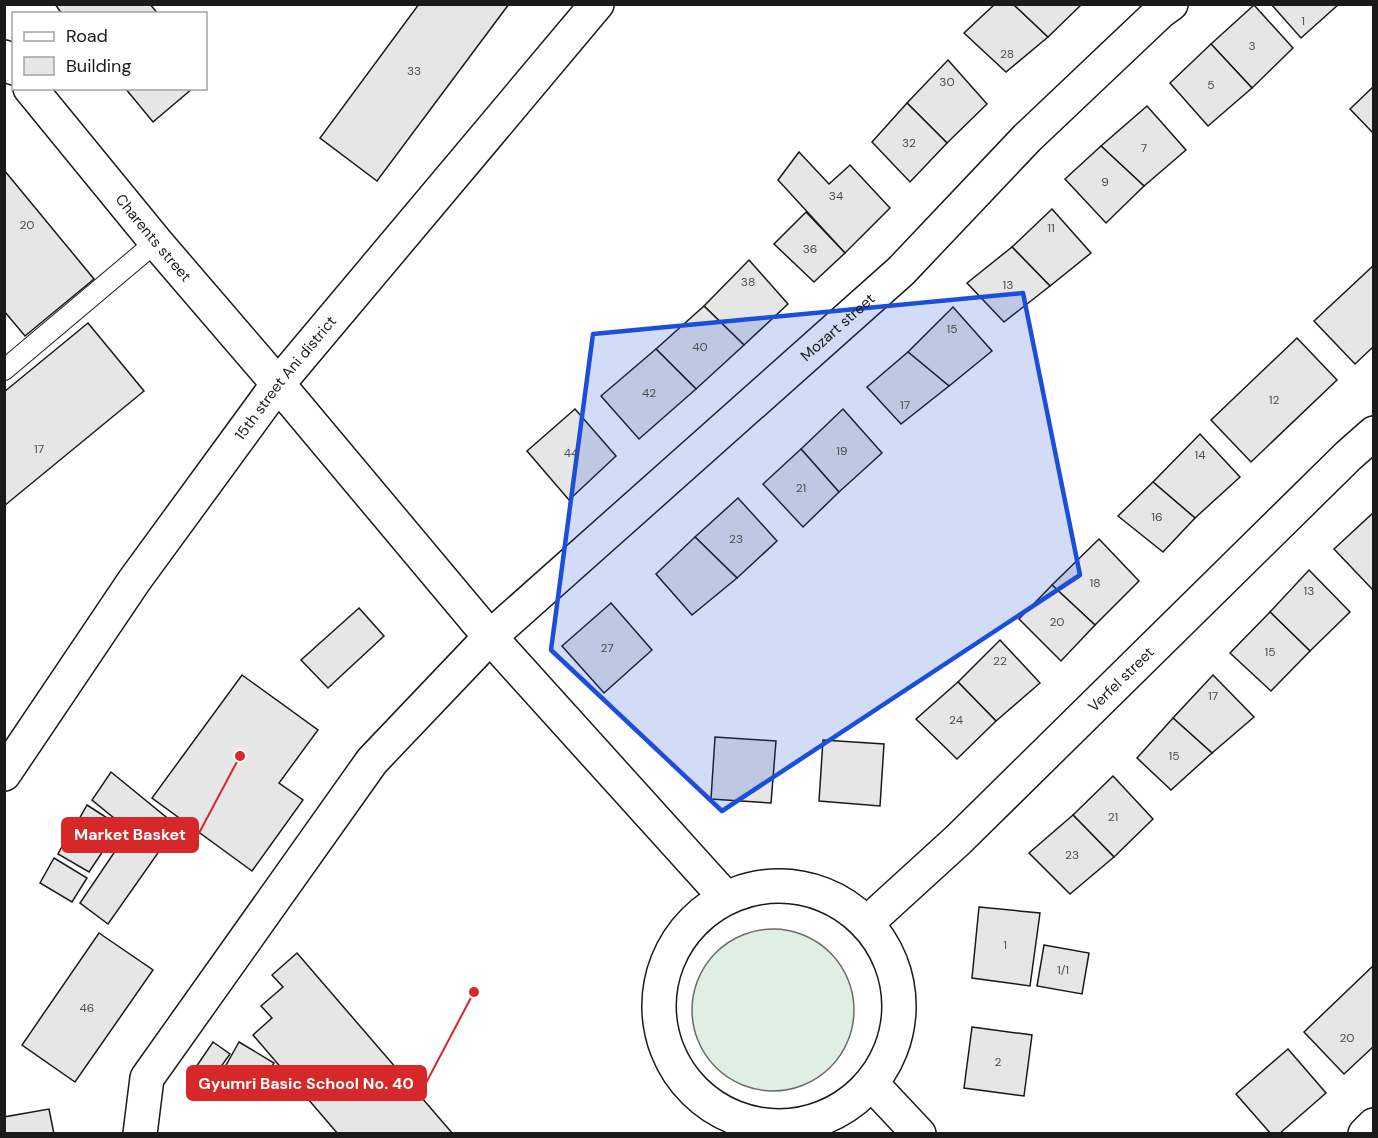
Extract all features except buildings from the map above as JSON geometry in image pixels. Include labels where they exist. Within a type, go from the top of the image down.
[{"type":"street","name":"15th street Ani district","points":[[4,774],[134,581],[278,384],[597,4]]},
{"type":"street","name":"Mozart street","points":[[140,1134],[147,1078],[372,761],[490,637],[901,271],[1027,138],[1171,4]]},
{"type":"street","name":"Charents street","points":[[32,90],[156,242],[490,637],[725,897]]},
{"type":"street","name":"Verfel street","points":[[867,923],[958,840],[1374,433]]},
{"type":"street","points":[[762,886],[800,886],[837,900],[867,923],[887,952],[898,985],[900,1020],[891,1054],[872,1084],[843,1109],[810,1129],[769,1126],[731,1117],[698,1096],[674,1065],[660,1028],[659,989],[670,952],[693,920],[725,897],[762,886]]},
{"type":"street","points":[[872,1084],[919,1134]]},
{"type":"street","points":[[1365,1134],[1374,1125]]},
{"type":"lane","points":[[8,359],[156,242]]},
{"type":"highlighted area","points":[[1023,293],[1080,575],[722,811],[551,650],[593,334]]},
{"type":"green space","points":[[773,929],[804,935],[830,953],[848,979],[854,1010],[848,1041],[830,1067],[804,1085],[773,1091],[742,1085],[716,1067],[698,1041],[692,1010],[698,979],[716,953],[742,935]]},
{"type":"place","name":"Market Basket","points":[[240,756]]},
{"type":"place","name":"Gyumri Basic School No. 40","points":[[474,992]]}]
